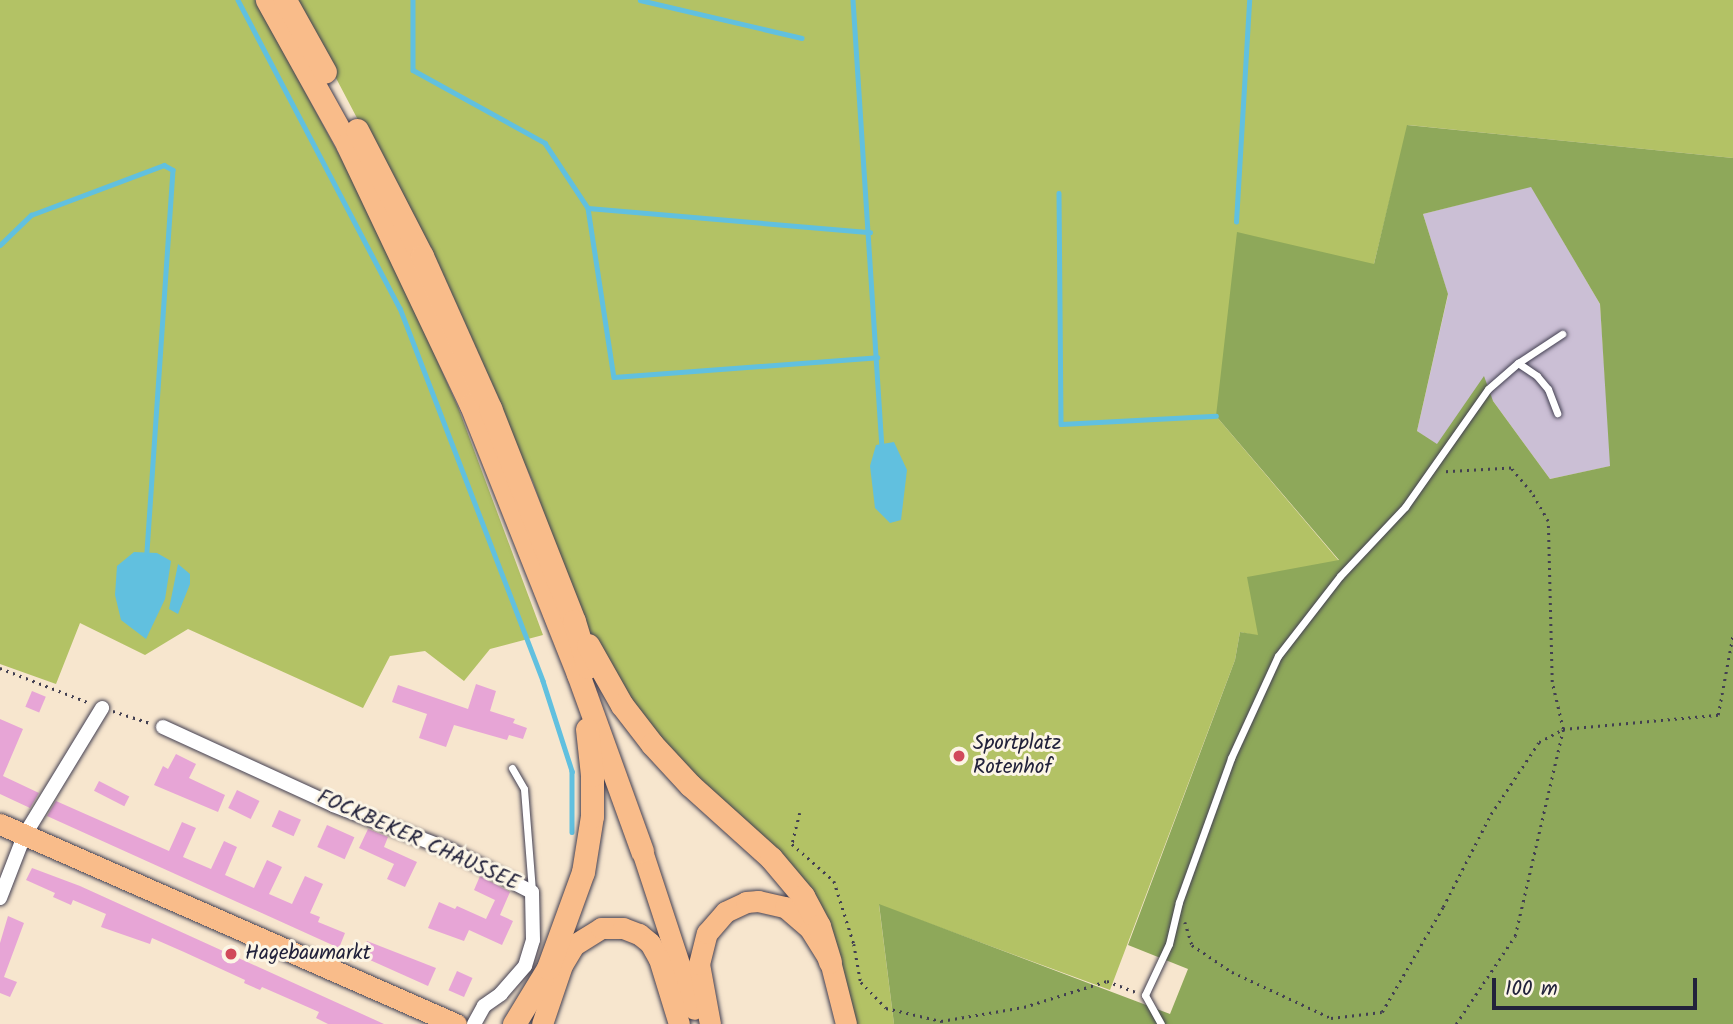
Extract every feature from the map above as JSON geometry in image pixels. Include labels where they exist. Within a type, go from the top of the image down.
[{"type":"highway","points":[[267,0],[347,144],[430,314],[567,626],[634,722],[690,785],[771,858],[803,896],[819,926],[830,961]]},
{"type":"highway","points":[[285,0],[422,256],[490,408],[567,626],[619,761],[642,851]]},
{"type":"highway","points":[[514,1024],[548,968],[572,909],[583,872],[591,825],[590,744],[567,626]]},
{"type":"main road","points":[[0,824],[456,1024]]},
{"type":"main road","points":[[642,851],[698,1024]]},
{"type":"main road","points":[[710,1024],[700,980],[701,950],[714,921],[734,906],[758,901],[785,907],[810,929],[830,961],[846,1024]]},
{"type":"main road","points":[[542,1024],[562,965],[573,945],[601,928],[623,928],[639,934],[650,943],[665,973],[680,1024]]},
{"type":"street","points":[[0,898],[24,836],[102,708]]},
{"type":"street","name":"FOCKBEKER CHAUSSEE","points":[[163,727],[333,805],[450,850],[532,891],[533,940],[525,966],[501,994],[484,1006],[474,1024]]},
{"type":"lane","points":[[1161,1024],[1145,995],[1169,944],[1179,902],[1231,758],[1278,656],[1333,584],[1405,507],[1488,389],[1518,363],[1562,334]]},
{"type":"lane","points":[[1518,363],[1537,376],[1548,389],[1557,413]]},
{"type":"lane","points":[[512,768],[524,789],[532,891]]},
{"type":"path","points":[[1427,473],[1511,468],[1531,492],[1548,520],[1552,682],[1563,729],[1515,936],[1456,1024]]},
{"type":"path","points":[[1179,902],[1192,945],[1232,972],[1331,1018],[1382,1012],[1492,814],[1539,742],[1563,729],[1718,715],[1733,634]]},
{"type":"path","points":[[0,668],[102,708],[163,727]]},
{"type":"path","points":[[800,813],[792,844],[834,881],[854,944],[861,982],[886,1008],[941,1021],[1024,1007],[1107,981],[1145,995]]},
{"type":"shaded area","points":[[1531,186],[1600,304],[1611,466],[1550,479],[1493,401],[1437,445],[1417,431],[1448,295],[1423,214]]},
{"type":"green space","points":[[0,0],[255,0],[372,215],[458,407],[543,635],[490,649],[464,681],[425,651],[390,656],[363,708],[188,629],[145,655],[80,623],[56,684],[0,664]]},
{"type":"green space","points":[[295,0],[1733,0],[1733,158],[1408,125],[1374,264],[1216,416],[1339,561],[1258,636],[1240,632],[1235,660],[1110,990],[879,905],[894,1024],[856,1024],[827,931],[678,765],[625,697],[583,624],[533,482],[420,238]]},
{"type":"green space","points":[[1407,125],[1733,158],[1733,1024],[894,1024],[879,904],[1170,1014],[1188,969],[1128,945],[1235,660],[1240,632],[1258,635],[1247,577],[1339,560],[1216,416],[1237,232],[1374,264]],"holes":[[[1531,187],[1600,304],[1610,466],[1550,479],[1493,401],[1484,376],[1437,444],[1417,431],[1448,294],[1423,214]]]},
{"type":"water","points":[[894,442],[907,470],[901,520],[890,523],[875,508],[870,466],[876,445]]},
{"type":"water","points":[[134,552],[157,553],[171,561],[165,599],[146,639],[121,620],[115,595],[117,566]]},
{"type":"water","points":[[178,564],[190,574],[190,584],[178,614],[169,609]]},
{"type":"building","points":[[476,684],[496,691],[490,711],[515,719],[513,723],[527,728],[523,739],[509,735],[507,740],[454,725],[446,747],[419,738],[427,714],[392,702],[398,685],[468,709]]},
{"type":"building","points":[[32,691],[46,697],[39,713],[25,707]]},
{"type":"building","points":[[0,719],[23,729],[3,776],[39,793],[30,808],[0,794]]},
{"type":"building","points":[[176,754],[196,764],[189,778],[225,795],[218,812],[154,785],[163,766],[168,769]]},
{"type":"building","points":[[99,781],[129,796],[124,806],[94,791]]},
{"type":"building","points":[[237,790],[259,801],[251,819],[228,808]]},
{"type":"building","points":[[56,801],[169,851],[182,822],[196,828],[183,857],[211,869],[224,841],[237,847],[225,875],[254,888],[267,860],[282,867],[269,894],[292,904],[305,876],[323,884],[310,913],[320,917],[318,922],[345,933],[339,948],[47,816]]},
{"type":"building","points":[[279,810],[301,820],[294,836],[272,826]]},
{"type":"building","points":[[327,825],[354,837],[345,859],[317,847]]},
{"type":"building","points":[[368,829],[388,837],[384,847],[417,862],[405,887],[387,879],[394,864],[359,848]]},
{"type":"building","points":[[32,868],[80,886],[384,1024],[328,1024],[316,1018],[319,1012],[262,987],[260,990],[244,983],[245,980],[152,938],[150,944],[101,927],[106,914],[73,900],[71,905],[53,897],[55,893],[26,880]]},
{"type":"building","points":[[480,876],[510,892],[500,915],[513,921],[502,945],[469,930],[464,941],[428,928],[439,902],[455,909],[457,906],[486,919],[495,900],[474,890]]},
{"type":"building","points":[[8,916],[24,923],[4,977],[17,982],[10,997],[0,993],[0,943]]},
{"type":"building","points":[[367,941],[436,968],[428,986],[361,956]]},
{"type":"building","points":[[457,971],[473,978],[464,997],[448,990]]},
{"type":"waterway","points":[[238,0],[400,308],[543,681],[572,771],[572,832]]},
{"type":"waterway","points":[[413,0],[413,70],[545,143],[588,208],[614,377],[877,357]]},
{"type":"waterway","points":[[640,0],[802,38]]},
{"type":"waterway","points":[[853,0],[882,444]]},
{"type":"waterway","points":[[1236,222],[1249,0]]},
{"type":"waterway","points":[[0,245],[31,215],[164,165],[173,170],[147,554]]},
{"type":"waterway","points":[[1059,193],[1061,424],[1216,416]]},
{"type":"waterway","points":[[588,208],[870,232]]},
{"type":"place","name":"Sportplatz Rotenhof","points":[[959,756]]},
{"type":"place","name":"Hagebaumarkt","points":[[231,954]]}]
